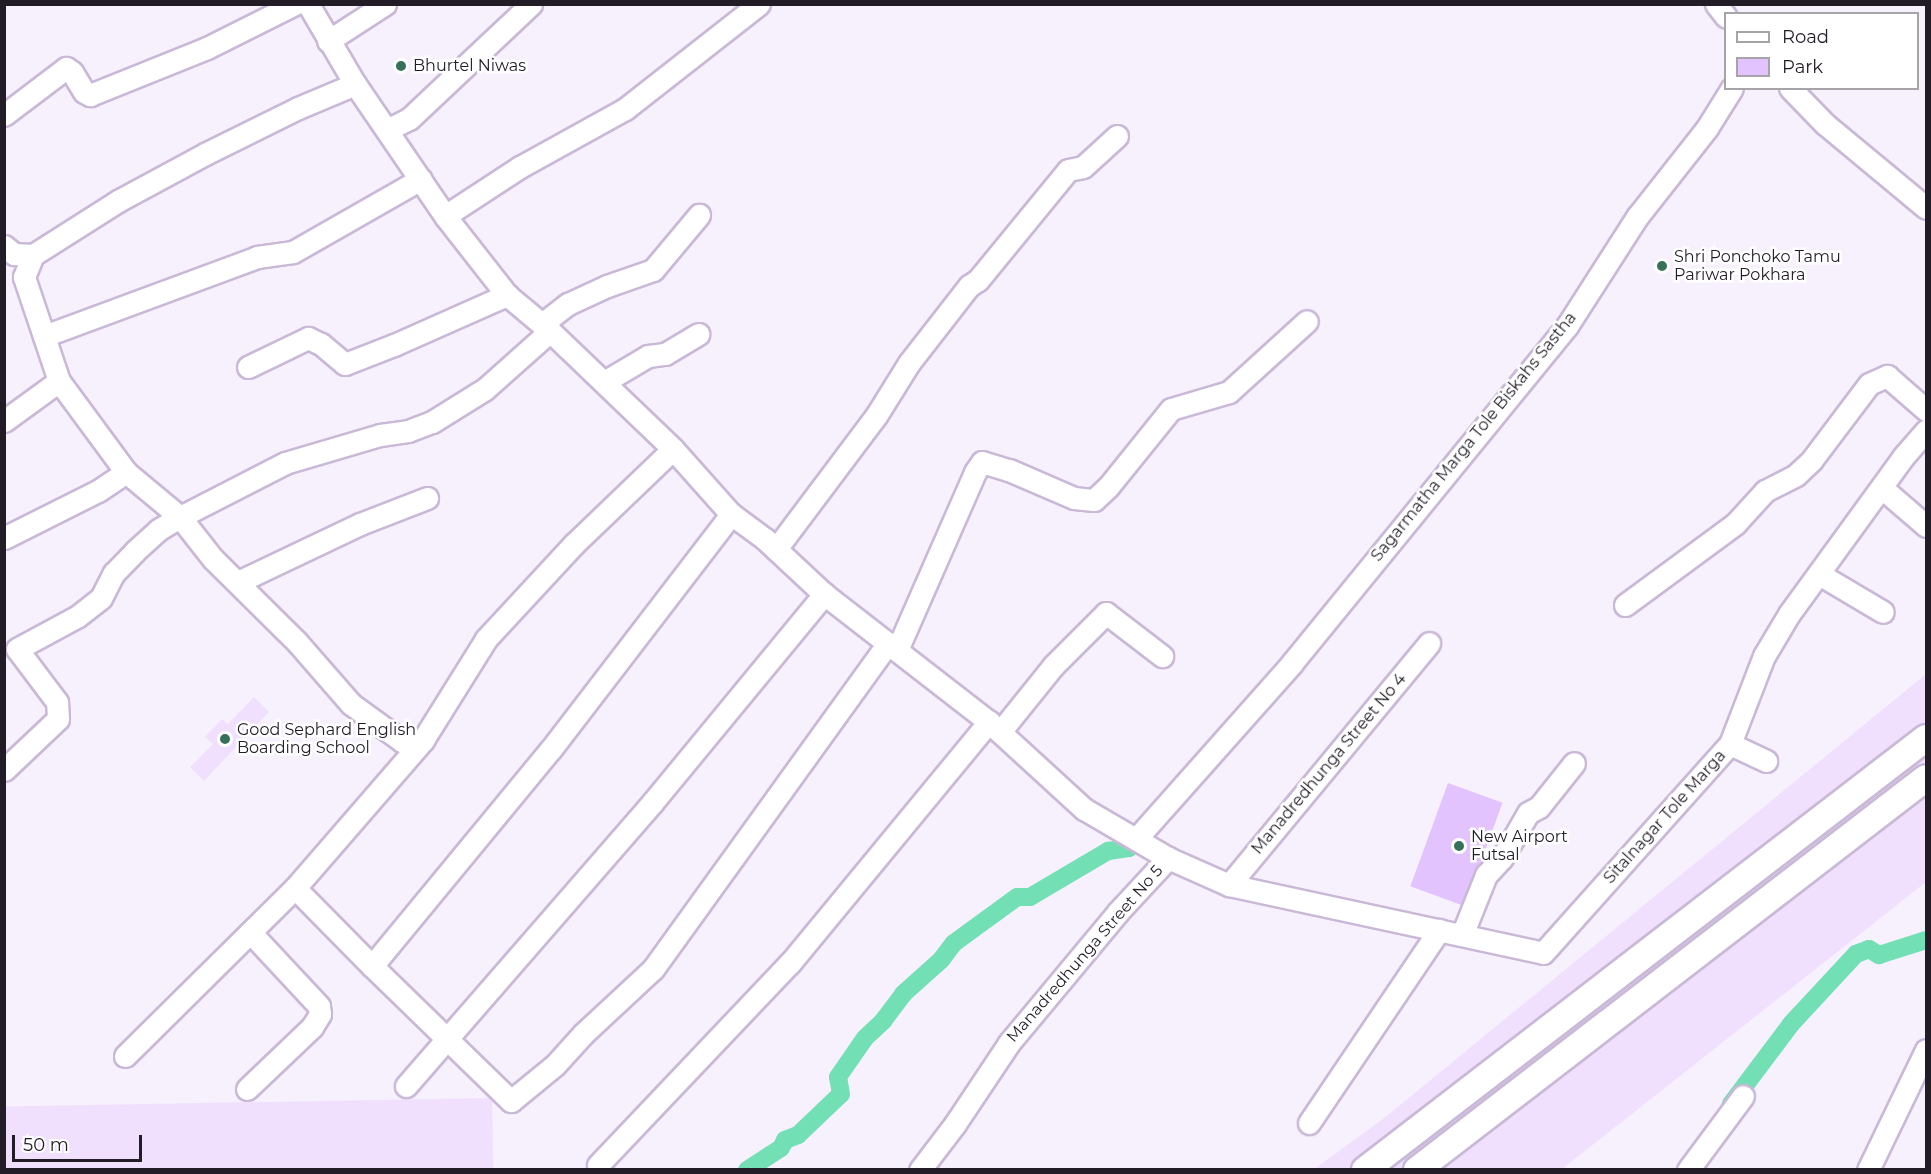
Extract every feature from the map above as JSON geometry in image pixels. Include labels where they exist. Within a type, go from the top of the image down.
[{"type":"street","points":[[4,115],[66,68],[72,72],[84,92],[90,95],[207,48],[295,4]]},
{"type":"street","points":[[308,4],[355,84],[445,216],[507,295],[546,327],[673,448],[731,514],[776,549],[824,594],[994,727],[1084,808],[1168,858],[1229,885],[1462,935],[1486,875],[1502,858],[1528,813],[1539,807],[1574,763]]},
{"type":"street","points":[[328,41],[385,4]]},
{"type":"street","points":[[387,130],[409,118],[531,4]]},
{"type":"street","points":[[445,216],[520,167],[625,109],[759,4]]},
{"type":"street","points":[[355,84],[298,108],[205,154],[118,201],[33,255],[24,277],[58,381],[126,472],[180,517],[213,559],[297,642],[351,704],[402,741],[423,740]]},
{"type":"street","name":"Sagarmatha Marga Tole Biskahs Sastha","points":[[1136,839],[1292,663],[1567,326],[1637,217],[1707,128],[1731,90]]},
{"type":"street","points":[[1792,90],[1825,124],[1926,208]]},
{"type":"street","points":[[776,549],[876,416],[909,363],[969,286],[978,280],[1068,170],[1083,167],[1118,136]]},
{"type":"street","points":[[44,336],[257,256],[293,252],[421,179]]},
{"type":"street","points":[[4,770],[58,718],[57,702],[9,644],[78,616],[101,598],[114,573],[135,551],[158,530],[180,517],[294,460],[380,435],[408,431],[432,422],[485,388],[568,304],[607,286],[653,270],[699,215]]},
{"type":"street","points":[[4,246],[14,254],[33,255]]},
{"type":"street","points":[[248,367],[308,338],[321,344],[345,364],[507,295]]},
{"type":"street","points":[[295,888],[511,1101],[555,1065],[583,1034],[653,969],[893,647],[975,471],[982,462],[1009,470],[1074,498],[1094,500],[1108,487],[1171,409],[1229,392],[1306,321]]},
{"type":"street","points":[[604,382],[648,356],[665,354],[698,334]]},
{"type":"street","points":[[1625,605],[1735,525],[1766,491],[1796,475],[1869,384],[1887,376],[1926,410]]},
{"type":"street","points":[[4,422],[58,381]]},
{"type":"street","name":"Sitalnagar Tole Marga","points":[[1462,935],[1543,953],[1730,744],[1764,656],[1789,614],[1926,431]]},
{"type":"street","points":[[125,1056],[295,888],[423,740],[486,639],[574,544],[673,448]]},
{"type":"street","points":[[4,538],[98,491],[126,472]]},
{"type":"street","points":[[1882,488],[1926,526]]},
{"type":"street","points":[[238,582],[360,524],[427,498]]},
{"type":"street","points":[[372,966],[551,749],[731,514]]},
{"type":"street","points":[[1819,574],[1883,612]]},
{"type":"street","points":[[406,1086],[652,803],[824,594]]},
{"type":"street","points":[[598,1165],[790,963],[994,727],[1106,613],[1162,656]]},
{"type":"street","name":"Manadredhunga Street No 4","points":[[1229,885],[1430,642]]},
{"type":"street","points":[[1365,1170],[1926,738]]},
{"type":"street","points":[[1730,744],[1766,761]]},
{"type":"street","points":[[1417,1170],[1926,777]]},
{"type":"street","name":"Manadredhunga Street No 5","points":[[921,1170],[1009,1043],[1118,912],[1168,858]]},
{"type":"street","points":[[1309,1123],[1439,930]]},
{"type":"street","points":[[247,1089],[312,1027],[320,1014],[319,1006],[250,932]]},
{"type":"street","points":[[1868,1170],[1926,1050]]},
{"type":"street","points":[[1688,1170],[1743,1096]]},
{"type":"shaded area","points":[[1926,674],[1926,882],[1562,1169],[1313,1170],[1383,1119]]},
{"type":"shaded area","name":"Good Sephard English Boarding School","points":[[254,697],[269,712],[204,781],[190,767],[213,744],[205,737],[222,719],[228,724]]},
{"type":"shaded area","points":[[492,1098],[493,1169],[6,1170],[5,1106]]},
{"type":"green space","name":"New Airport Futsal","points":[[1448,783],[1503,803],[1465,906],[1410,886]]},
{"type":"waterway","points":[[747,1170],[781,1148],[785,1140],[798,1135],[841,1094],[838,1077],[865,1038],[883,1021],[903,994],[941,960],[954,943],[1017,897],[1030,897],[1108,851],[1129,848],[1142,837],[1147,839]]},
{"type":"waterway","points":[[1731,1104],[1791,1024],[1856,954],[1869,949],[1879,955],[1926,940]]},
{"type":"place","name":"Bhurtel Niwas","points":[[401,66]]},
{"type":"place","name":"Shri Ponchoko Tamu Pariwar Pokhara","points":[[1662,266]]},
{"type":"place","name":"Good Sephard English Boarding School","points":[[225,739]]},
{"type":"place","name":"New Airport Futsal","points":[[1459,846]]}]
